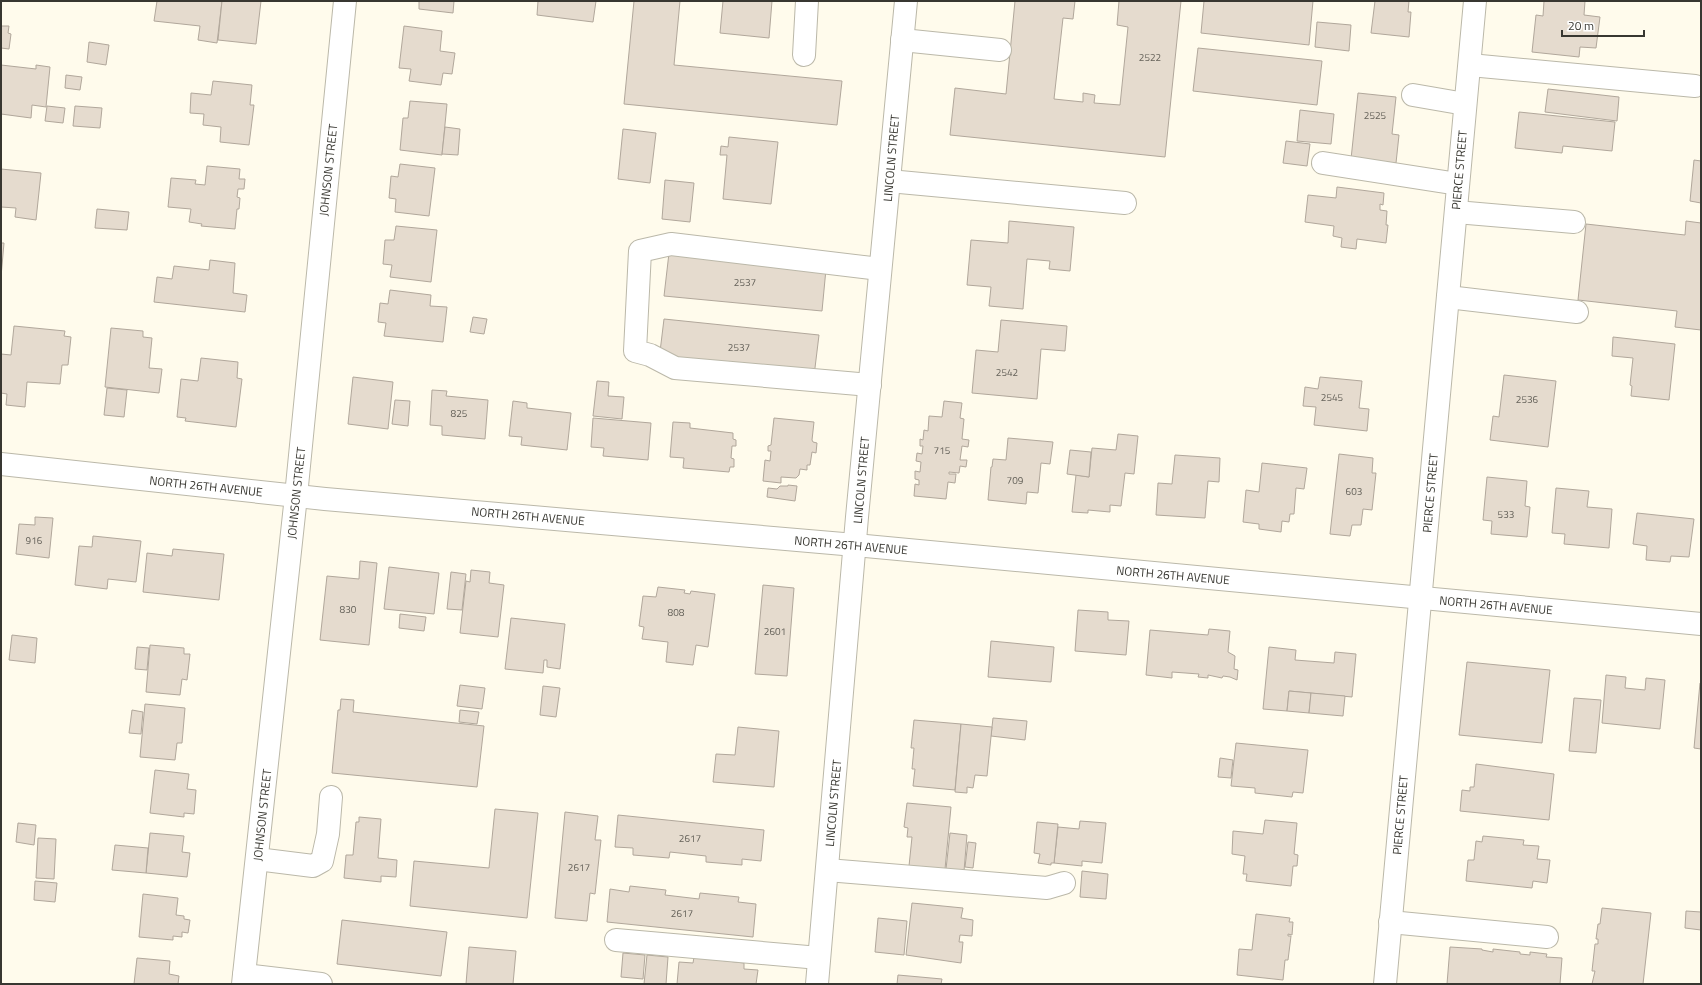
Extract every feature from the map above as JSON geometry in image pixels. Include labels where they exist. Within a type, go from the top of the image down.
[{"type":"street","name":"JOHNSON STREET","points":[[244,979],[296,496],[345,1]]},
{"type":"street","points":[[804,55],[807,1]]},
{"type":"street","name":"LINCOLN STREET","points":[[817,984],[855,545],[906,1]]},
{"type":"street","name":"PIERCE STREET","points":[[1385,984],[1465,104],[1470,65],[1474,1]]},
{"type":"street","points":[[902,40],[1000,50]]},
{"type":"street","points":[[1470,65],[1695,86]]},
{"type":"street","points":[[1413,95],[1465,104]]},
{"type":"street","points":[[1323,163],[1458,184]]},
{"type":"street","points":[[889,181],[1125,203]]},
{"type":"street","points":[[1456,212],[1574,222]]},
{"type":"street","points":[[870,385],[675,368],[650,355],[635,351],[640,250],[671,244],[880,269]]},
{"type":"street","points":[[1448,297],[1577,312]]},
{"type":"street","name":"NORTH 26TH AVENUE","points":[[1,464],[296,496],[855,545],[1701,624]]},
{"type":"street","points":[[257,859],[312,866],[322,861],[328,834],[331,797]]},
{"type":"street","points":[[827,870],[1047,888],[1064,883]]},
{"type":"street","points":[[1390,922],[1547,937]]},
{"type":"street","points":[[616,940],[819,958]]},
{"type":"street","points":[[244,979],[321,984]]},
{"type":"building","points":[[157,1],[222,1],[217,43],[198,40],[200,26],[154,21]]},
{"type":"building","points":[[222,1],[261,1],[256,44],[218,40]]},
{"type":"building","points":[[419,1],[454,1],[453,13],[419,9]]},
{"type":"building","points":[[538,1],[596,1],[593,22],[537,15]]},
{"type":"building","points":[[634,1],[680,1],[674,65],[842,81],[837,125],[624,104]]},
{"type":"building","points":[[723,1],[772,1],[769,38],[720,33]]},
{"type":"building","points":[[1015,1],[1075,1],[1073,19],[1063,18],[1054,99],[1083,102],[1083,93],[1095,95],[1094,103],[1120,105],[1128,27],[1117,25],[1119,1],[1181,1],[1165,157],[950,135],[955,88],[1006,94]]},
{"type":"building","points":[[1204,1],[1313,1],[1309,45],[1201,33]]},
{"type":"building","points":[[1375,1],[1409,1],[1408,12],[1411,12],[1409,37],[1371,33]]},
{"type":"building","points":[[1544,1],[1585,1],[1584,15],[1600,17],[1596,48],[1580,47],[1579,57],[1532,52],[1536,15],[1543,16]]},
{"type":"building","points":[[1317,22],[1351,25],[1349,51],[1315,47]]},
{"type":"building","points":[[1,26],[9,26],[8,33],[11,34],[9,49],[1,48]]},
{"type":"building","points":[[404,26],[442,31],[440,51],[455,53],[452,74],[443,73],[441,85],[409,81],[411,69],[399,68]]},
{"type":"building","points":[[89,42],[109,45],[106,65],[87,62]]},
{"type":"building","points":[[1198,48],[1322,61],[1317,105],[1193,91]]},
{"type":"building","points":[[1,65],[36,69],[36,65],[50,67],[46,107],[32,105],[31,118],[1,114]]},
{"type":"building","points":[[66,75],[82,77],[80,90],[65,88]]},
{"type":"building","points":[[213,81],[252,85],[250,105],[254,105],[249,145],[220,142],[221,127],[203,125],[204,114],[190,113],[191,93],[211,95]]},
{"type":"building","points":[[1548,89],[1619,97],[1617,121],[1545,112]]},
{"type":"building","points":[[1358,93],[1396,97],[1392,134],[1399,135],[1396,163],[1351,159]]},
{"type":"building","points":[[410,101],[447,104],[442,155],[400,150],[403,118],[408,118]]},
{"type":"building","points":[[47,106],[65,108],[63,123],[45,121]]},
{"type":"building","points":[[75,106],[102,108],[100,128],[73,126]]},
{"type":"building","points":[[1300,110],[1334,114],[1331,144],[1297,141]]},
{"type":"building","points":[[1519,112],[1615,122],[1612,151],[1563,146],[1562,153],[1515,148]]},
{"type":"building","points":[[445,127],[460,129],[458,155],[442,154]]},
{"type":"building","points":[[623,129],[656,133],[650,183],[618,179]]},
{"type":"building","points":[[729,137],[778,142],[771,204],[723,199],[727,155],[720,155],[721,146],[728,147]]},
{"type":"building","points":[[1286,141],[1310,144],[1307,166],[1283,163]]},
{"type":"building","points":[[1694,160],[1701,161],[1701,203],[1690,201]]},
{"type":"building","points":[[400,164],[435,168],[429,216],[395,212],[396,199],[389,198],[391,176],[398,177]]},
{"type":"building","points":[[207,166],[240,169],[239,179],[245,179],[244,189],[238,189],[237,197],[240,198],[239,209],[237,209],[235,229],[201,226],[202,224],[189,222],[191,209],[168,207],[171,178],[196,180],[195,184],[205,185]]},
{"type":"building","points":[[1,169],[41,173],[36,220],[15,217],[16,208],[1,207]]},
{"type":"building","points":[[665,180],[694,183],[690,222],[662,219]]},
{"type":"building","points":[[1337,187],[1384,193],[1383,205],[1380,204],[1380,210],[1387,211],[1386,225],[1388,225],[1386,243],[1357,239],[1356,249],[1341,247],[1342,238],[1333,236],[1334,226],[1305,222],[1308,195],[1336,198]]},
{"type":"building","points":[[97,209],[129,212],[127,230],[95,228]]},
{"type":"building","points":[[1009,221],[1074,227],[1070,271],[1049,269],[1050,261],[1027,259],[1023,309],[989,306],[991,287],[967,285],[971,240],[1008,243]]},
{"type":"building","points":[[1686,221],[1701,223],[1701,330],[1675,327],[1677,311],[1578,300],[1586,224],[1685,235]]},
{"type":"building","points":[[396,226],[437,230],[431,282],[390,277],[392,265],[383,264],[385,240],[394,240]]},
{"type":"building","points":[[1,243],[4,243],[1,277]]},
{"type":"building","points":[[669,253],[826,269],[822,311],[664,296]]},
{"type":"building","points":[[210,260],[235,263],[233,293],[247,295],[245,312],[154,302],[157,277],[172,279],[174,266],[209,270]]},
{"type":"building","points":[[390,290],[431,295],[430,306],[447,307],[443,342],[384,336],[386,323],[378,322],[380,303],[388,304]]},
{"type":"building","points":[[473,317],[487,319],[484,334],[470,332]]},
{"type":"building","points":[[664,319],[819,335],[814,376],[659,360]]},
{"type":"building","points":[[1001,320],[1067,326],[1065,351],[1041,349],[1037,399],[972,393],[976,350],[998,352]]},
{"type":"building","points":[[14,326],[65,331],[64,336],[71,337],[68,365],[62,365],[60,384],[27,382],[25,407],[6,405],[7,394],[1,393],[1,354],[11,355]]},
{"type":"building","points":[[111,328],[143,331],[143,337],[152,338],[149,368],[162,369],[159,393],[105,387]]},
{"type":"building","points":[[1613,337],[1675,344],[1669,400],[1631,396],[1632,386],[1630,385],[1633,358],[1612,356]]},
{"type":"building","points":[[201,358],[238,362],[237,378],[242,379],[236,427],[185,421],[186,418],[177,417],[181,379],[198,381]]},
{"type":"building","points":[[1504,375],[1556,381],[1548,447],[1490,440],[1493,416],[1499,417]]},
{"type":"building","points":[[353,377],[393,382],[388,429],[348,424]]},
{"type":"building","points":[[1320,377],[1362,381],[1359,408],[1369,409],[1367,431],[1314,425],[1316,407],[1303,406],[1305,387],[1318,389]]},
{"type":"building","points":[[597,381],[609,382],[608,396],[624,397],[622,419],[593,416]]},
{"type":"building","points":[[107,388],[127,390],[124,417],[104,415]]},
{"type":"building","points":[[432,390],[447,391],[446,396],[488,400],[485,439],[442,435],[442,426],[430,425]]},
{"type":"building","points":[[395,400],[410,401],[408,426],[392,424]]},
{"type":"building","points":[[513,401],[527,403],[527,408],[571,413],[567,450],[521,445],[522,437],[509,436]]},
{"type":"building","points":[[944,401],[962,403],[960,418],[964,419],[962,439],[969,440],[968,447],[962,446],[960,460],[967,460],[966,467],[960,466],[959,473],[949,472],[949,474],[956,474],[955,483],[948,482],[946,499],[914,496],[915,484],[919,485],[919,480],[915,479],[915,471],[920,472],[921,462],[916,461],[917,453],[922,454],[923,446],[920,446],[920,439],[923,440],[924,430],[928,431],[929,416],[942,417]]},
{"type":"building","points":[[593,418],[651,423],[648,460],[603,456],[604,448],[591,447]]},
{"type":"building","points":[[774,418],[814,422],[812,440],[813,442],[817,443],[816,453],[812,452],[810,465],[807,465],[807,470],[800,469],[799,475],[796,478],[781,477],[781,483],[763,481],[765,460],[770,461],[771,451],[768,451],[768,446],[771,445]]},
{"type":"building","points":[[673,422],[690,423],[690,428],[733,433],[733,439],[736,440],[736,446],[732,446],[731,458],[734,459],[734,467],[730,467],[729,472],[683,468],[684,458],[670,457]]},
{"type":"building","points":[[1118,434],[1138,436],[1134,474],[1125,473],[1121,506],[1110,505],[1110,512],[1088,510],[1088,513],[1072,512],[1076,475],[1089,477],[1092,448],[1116,450]]},
{"type":"building","points":[[1008,438],[1053,442],[1050,464],[1041,463],[1038,493],[1027,492],[1026,504],[988,500],[993,459],[1006,460]]},
{"type":"building","points":[[1070,450],[1091,452],[1089,477],[1067,474]]},
{"type":"building","points":[[1339,454],[1373,458],[1372,473],[1376,473],[1372,510],[1363,509],[1361,525],[1352,525],[1350,536],[1330,534]]},
{"type":"building","points":[[1175,455],[1220,458],[1219,482],[1208,481],[1205,518],[1156,515],[1158,483],[1172,484]]},
{"type":"building","points":[[1262,463],[1307,468],[1304,489],[1296,488],[1294,514],[1290,514],[1289,522],[1282,521],[1281,532],[1259,529],[1259,524],[1243,522],[1246,490],[1259,492]]},
{"type":"building","points":[[1487,477],[1527,481],[1525,506],[1530,507],[1527,537],[1491,534],[1492,521],[1483,520]]},
{"type":"building","points":[[780,486],[797,486],[795,501],[767,497],[768,488],[777,489]]},
{"type":"building","points":[[1556,488],[1589,491],[1587,507],[1612,509],[1609,548],[1564,544],[1565,534],[1552,533]]},
{"type":"building","points":[[1637,513],[1694,519],[1689,557],[1671,556],[1670,562],[1646,560],[1647,546],[1633,544]]},
{"type":"building","points":[[35,517],[53,518],[49,558],[16,554],[19,524],[35,525]]},
{"type":"building","points":[[93,536],[141,541],[136,582],[108,579],[107,589],[75,585],[79,546],[92,547]]},
{"type":"building","points":[[173,549],[224,554],[219,600],[143,592],[147,553],[172,556]]},
{"type":"building","points":[[360,561],[377,563],[369,645],[320,640],[327,576],[359,579]]},
{"type":"building","points":[[389,567],[439,573],[434,614],[384,609]]},
{"type":"building","points":[[471,570],[490,572],[489,583],[504,585],[498,637],[460,633],[466,581],[470,582]]},
{"type":"building","points":[[451,572],[466,574],[462,610],[447,609]]},
{"type":"building","points":[[763,585],[794,588],[787,676],[755,674]]},
{"type":"building","points":[[658,587],[685,590],[684,593],[690,594],[691,591],[715,594],[708,647],[696,645],[693,665],[666,662],[668,642],[642,639],[644,627],[639,626],[643,596],[656,597]]},
{"type":"building","points":[[1078,610],[1108,612],[1108,620],[1129,621],[1126,655],[1075,651]]},
{"type":"building","points":[[400,614],[426,617],[424,631],[399,628]]},
{"type":"building","points":[[511,618],[565,624],[560,669],[547,667],[547,660],[544,660],[543,673],[505,669]]},
{"type":"building","points":[[1209,629],[1230,631],[1228,652],[1235,656],[1234,669],[1238,670],[1237,680],[1223,676],[1222,678],[1208,675],[1208,678],[1198,677],[1199,674],[1172,672],[1172,678],[1146,675],[1150,630],[1208,635]]},
{"type":"building","points":[[12,635],[37,638],[35,663],[9,660]]},
{"type":"building","points":[[991,641],[1054,647],[1051,682],[988,677]]},
{"type":"building","points":[[150,645],[184,648],[184,654],[190,654],[187,680],[182,679],[180,695],[146,692]]},
{"type":"building","points":[[137,647],[149,648],[147,670],[135,669]]},
{"type":"building","points":[[1269,647],[1296,650],[1295,660],[1334,663],[1335,652],[1356,654],[1352,697],[1289,691],[1287,711],[1263,709]]},
{"type":"building","points":[[1467,662],[1550,670],[1542,743],[1459,735]]},
{"type":"building","points":[[1606,675],[1626,677],[1625,688],[1645,690],[1646,678],[1665,680],[1660,729],[1602,723]]},
{"type":"building","points":[[1701,683],[1701,749],[1694,748]]},
{"type":"building","points":[[460,685],[485,688],[482,709],[457,706]]},
{"type":"building","points":[[543,686],[560,688],[556,717],[540,715]]},
{"type":"building","points":[[1289,691],[1311,693],[1309,713],[1287,711]]},
{"type":"building","points":[[1311,693],[1345,696],[1343,716],[1309,713]]},
{"type":"building","points":[[1574,698],[1601,700],[1596,753],[1569,751]]},
{"type":"building","points":[[341,699],[354,700],[353,712],[484,726],[477,787],[332,773],[338,710],[340,710]]},
{"type":"building","points":[[145,704],[185,708],[182,743],[177,743],[175,760],[140,757]]},
{"type":"building","points":[[132,710],[143,712],[141,734],[129,733]]},
{"type":"building","points":[[460,710],[479,712],[477,724],[459,722]]},
{"type":"building","points":[[993,718],[1027,721],[1025,740],[991,736]]},
{"type":"building","points":[[914,720],[961,724],[955,790],[913,786],[915,769],[912,769],[914,748],[911,748]]},
{"type":"building","points":[[961,724],[992,727],[987,776],[975,775],[973,788],[967,787],[967,793],[955,792]]},
{"type":"building","points":[[738,727],[779,731],[774,787],[713,782],[716,754],[735,755]]},
{"type":"building","points":[[1236,743],[1308,750],[1303,793],[1293,792],[1292,797],[1255,793],[1255,788],[1231,786]]},
{"type":"building","points":[[1220,758],[1233,760],[1231,778],[1218,777]]},
{"type":"building","points":[[1476,764],[1554,774],[1549,820],[1460,811],[1462,790],[1470,791],[1470,787],[1474,787]]},
{"type":"building","points":[[155,770],[189,774],[187,789],[196,790],[194,814],[184,813],[184,817],[150,813]]},
{"type":"building","points":[[907,803],[951,807],[945,869],[909,866],[912,837],[907,837],[908,828],[904,827]]},
{"type":"building","points":[[495,809],[538,813],[527,918],[410,906],[414,861],[489,868]]},
{"type":"building","points":[[565,812],[598,816],[595,840],[601,840],[595,894],[590,893],[587,921],[555,918]]},
{"type":"building","points":[[618,815],[764,830],[761,861],[742,859],[742,865],[706,862],[706,856],[670,852],[669,858],[633,855],[633,848],[615,847]]},
{"type":"building","points":[[359,817],[381,819],[378,858],[397,860],[396,877],[381,876],[381,882],[344,878],[346,855],[353,855],[356,822],[359,822]]},
{"type":"building","points":[[1265,820],[1297,823],[1294,854],[1298,855],[1297,866],[1293,866],[1291,886],[1246,881],[1247,874],[1243,874],[1245,856],[1232,854],[1233,831],[1263,834]]},
{"type":"building","points":[[1080,821],[1106,823],[1102,863],[1082,861],[1082,866],[1054,863],[1058,827],[1079,829]]},
{"type":"building","points":[[1037,822],[1058,824],[1054,863],[1051,863],[1051,865],[1038,863],[1040,854],[1034,853]]},
{"type":"building","points":[[18,823],[36,825],[34,845],[16,842]]},
{"type":"building","points":[[150,833],[184,836],[182,852],[190,853],[187,877],[146,873]]},
{"type":"building","points":[[950,833],[967,835],[964,871],[946,869]]},
{"type":"building","points":[[1483,836],[1524,840],[1523,845],[1539,846],[1537,859],[1550,860],[1547,883],[1533,881],[1532,888],[1466,881],[1468,860],[1474,860],[1476,841],[1482,842]]},
{"type":"building","points":[[38,838],[56,839],[54,879],[36,878]]},
{"type":"building","points":[[968,842],[976,843],[973,868],[965,867]]},
{"type":"building","points":[[115,845],[148,848],[146,873],[112,870]]},
{"type":"building","points":[[1082,871],[1108,874],[1106,899],[1080,897]]},
{"type":"building","points":[[35,881],[57,883],[55,902],[34,900]]},
{"type":"building","points":[[630,886],[666,890],[665,895],[699,899],[700,893],[739,897],[738,902],[756,904],[753,937],[607,922],[610,889],[629,892]]},
{"type":"building","points":[[143,894],[178,898],[176,915],[184,916],[184,919],[190,920],[188,933],[182,932],[182,937],[173,936],[173,940],[139,937]]},
{"type":"building","points":[[912,903],[963,908],[961,918],[973,920],[972,936],[960,935],[959,942],[963,942],[961,963],[906,955]]},
{"type":"building","points":[[1602,908],[1651,913],[1643,984],[1592,984],[1595,971],[1592,971],[1595,944],[1598,944],[1598,939],[1596,939]]},
{"type":"building","points":[[1686,911],[1701,912],[1701,930],[1685,928]]},
{"type":"building","points":[[1256,914],[1290,918],[1289,922],[1293,922],[1292,935],[1288,934],[1288,936],[1291,936],[1288,960],[1285,960],[1283,980],[1237,975],[1239,949],[1252,950]]},
{"type":"building","points":[[878,918],[907,921],[904,955],[875,952]]},
{"type":"building","points":[[342,920],[447,932],[441,976],[337,964]]},
{"type":"building","points":[[469,947],[516,951],[513,984],[466,984]]},
{"type":"building","points":[[1450,947],[1482,949],[1493,952],[1493,949],[1520,952],[1520,954],[1530,955],[1530,952],[1547,954],[1546,957],[1562,958],[1560,984],[1447,984]]},
{"type":"building","points":[[623,953],[645,955],[643,979],[621,977]]},
{"type":"building","points":[[647,955],[668,957],[666,984],[644,984]]},
{"type":"building","points":[[694,957],[744,963],[744,969],[758,970],[756,984],[677,984],[679,962],[693,963]]},
{"type":"building","points":[[137,958],[170,961],[169,974],[179,976],[178,984],[134,984]]},
{"type":"building","points":[[898,975],[942,979],[941,984],[897,984]]}]
